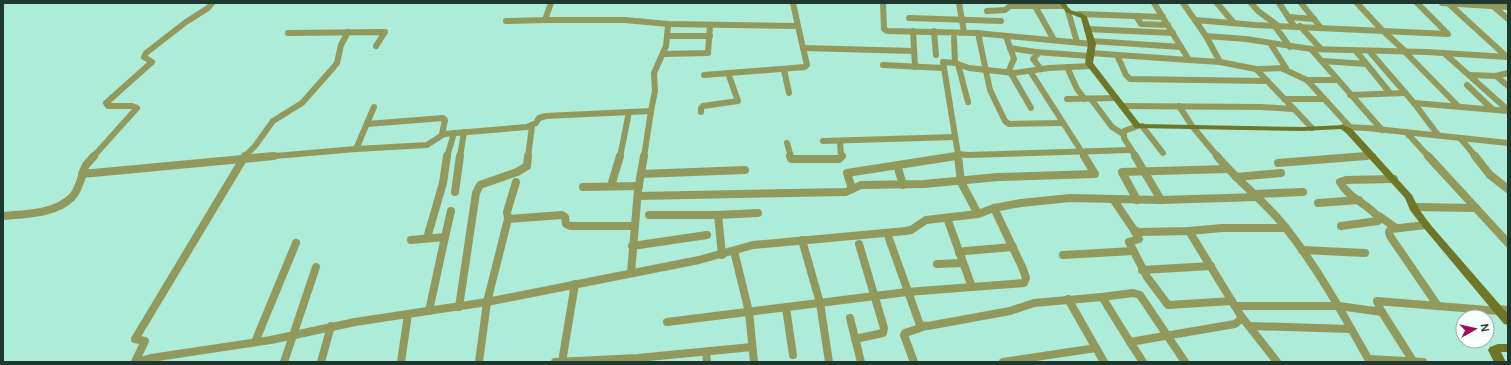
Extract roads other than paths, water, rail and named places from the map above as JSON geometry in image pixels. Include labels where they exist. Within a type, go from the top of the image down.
[{"type":"street","points":[[3,216],[21,214],[60,205],[72,196],[83,174],[83,169],[137,108],[132,106],[108,106],[106,103],[152,62],[144,57],[146,53],[186,22],[208,8],[212,3]]},
{"type":"street","points":[[548,20],[546,17],[551,3]]},
{"type":"street","points":[[704,75],[784,70],[806,66],[793,3]]},
{"type":"street","points":[[883,3],[884,29],[887,31],[964,32],[1077,42],[1182,47]]},
{"type":"street","points":[[959,3],[964,32]]},
{"type":"street","points":[[1154,3],[1189,60]]},
{"type":"street","points":[[1183,3],[1206,36],[1220,62]]},
{"type":"street","points":[[1217,3],[1233,22]]},
{"type":"street","points":[[1251,3],[1258,11],[1276,25],[1290,46]]},
{"type":"street","points":[[1279,3],[1297,26],[1321,49]]},
{"type":"street","points":[[1301,3],[1321,28]]},
{"type":"street","points":[[1357,3],[1458,106]]},
{"type":"street","points":[[1195,20],[1256,25],[1448,34],[1417,3]]},
{"type":"street","points":[[1442,3],[1508,8]]},
{"type":"street","points":[[1448,3],[1507,57]]},
{"type":"street","points":[[987,11],[1005,10],[1010,6],[1065,7],[1084,17],[1092,42],[1089,63],[1122,106],[1163,153]]},
{"type":"street","points":[[1035,6],[1054,40]]},
{"type":"street","points":[[1065,7],[1077,42]]},
{"type":"street","points":[[1493,7],[1508,19]]},
{"type":"street","points":[[999,11],[1005,35],[1014,59],[1009,70],[1031,108]]},
{"type":"street","points":[[914,14],[1001,21]]},
{"type":"street","points":[[1079,14],[1163,17]]},
{"type":"street","points":[[1136,16],[1141,24],[1168,25]]},
{"type":"street","points":[[909,18],[961,17]]},
{"type":"street","points":[[1289,17],[1314,19]]},
{"type":"street","points":[[506,21],[634,20],[648,21],[668,26],[678,24],[798,26]]},
{"type":"street","points":[[663,54],[708,53],[710,25]]},
{"type":"street","points":[[631,273],[632,246],[639,186],[648,138],[651,106],[655,91],[654,73],[658,61],[663,54],[668,26]]},
{"type":"street","points":[[1087,29],[1173,33]]},
{"type":"street","points":[[913,31],[915,67]]},
{"type":"street","points":[[934,31],[936,55]]},
{"type":"street","points":[[136,362],[145,341],[135,340],[242,160],[255,146],[273,121],[302,103],[333,68],[337,63],[341,44],[348,32]]},
{"type":"street","points":[[288,33],[319,34],[385,32],[376,46]]},
{"type":"street","points":[[978,33],[984,70],[992,94],[1006,123],[1063,123]]},
{"type":"street","points":[[667,36],[710,36]]},
{"type":"street","points":[[1206,36],[1246,39],[1311,49],[1370,52],[1444,53],[1507,57]]},
{"type":"street","points":[[954,38],[957,64],[968,102]]},
{"type":"street","points":[[1010,48],[1036,52],[1117,55],[1220,62],[1256,68],[1286,68],[1270,43]]},
{"type":"street","points":[[803,48],[914,51]]},
{"type":"street","points":[[1311,49],[1382,130]]},
{"type":"street","points":[[1356,51],[1390,93]]},
{"type":"street","points":[[1036,52],[1037,55],[1033,59],[1040,69]]},
{"type":"street","points":[[1370,52],[1406,93],[1438,135]]},
{"type":"street","points":[[1444,53],[1508,110]]},
{"type":"street","points":[[1117,55],[1126,75],[1130,79],[1266,81]]},
{"type":"street","points":[[1322,61],[1366,64]]},
{"type":"street","points":[[978,214],[961,182],[959,155],[943,62],[957,64],[964,67],[1011,73],[1040,69],[1091,66]]},
{"type":"street","points":[[883,65],[943,68]]},
{"type":"street","points":[[1067,67],[1077,89],[1088,99],[1112,127],[1123,134],[1161,200]]},
{"type":"street","points":[[1256,68],[1266,81],[1312,128]]},
{"type":"street","points":[[1281,68],[1306,80],[1324,99],[1349,131],[1409,197],[1426,225],[1501,310],[1508,321]]},
{"type":"street","points":[[784,70],[789,93]]},
{"type":"street","points":[[638,196],[846,192],[861,185],[903,185],[961,182],[1004,177],[1095,174],[1030,71]]},
{"type":"street","points":[[701,112],[700,108],[703,106],[738,101],[728,73]]},
{"type":"street","points":[[1469,75],[1496,76],[1508,73]]},
{"type":"street","points":[[1496,76],[1508,86]]},
{"type":"street","points":[[1306,80],[1337,80]]},
{"type":"street","points":[[1467,84],[1492,109]]},
{"type":"street","points":[[1350,95],[1406,93]]},
{"type":"street","points":[[1067,99],[1116,98]]},
{"type":"street","points":[[1284,99],[1324,99]]},
{"type":"street","points":[[1414,103],[1508,110]]},
{"type":"street","points":[[1122,106],[1294,109]]},
{"type":"street","points":[[1179,106],[1192,126],[1227,169],[1257,195],[1286,228],[1321,277],[1370,360],[1423,362]]},
{"type":"street","points":[[356,149],[374,107]]},
{"type":"street","points":[[442,134],[532,126],[539,118],[546,116],[651,111]]},
{"type":"street","points":[[611,186],[623,146],[629,112]]},
{"type":"street","points":[[83,174],[356,149],[427,145],[434,142],[442,134],[445,120],[443,118],[367,124]]},
{"type":"street","points":[[459,307],[476,193],[480,185],[517,172],[528,166],[532,126]]},
{"type":"street","points":[[1123,134],[1126,130],[1140,126],[1312,128],[1327,126],[1438,135],[1461,139],[1508,143]]},
{"type":"street","points":[[455,192],[464,132]]},
{"type":"street","points":[[1406,132],[1508,243]]},
{"type":"street","points":[[428,238],[443,183],[446,158],[454,133]]},
{"type":"street","points":[[823,141],[955,137]]},
{"type":"street","points":[[1461,139],[1490,175],[1508,189]]},
{"type":"street","points":[[787,143],[791,159],[839,159],[842,157],[840,141]]},
{"type":"street","points":[[852,189],[848,173],[959,155],[1131,150]]},
{"type":"street","points":[[1278,163],[1373,156]]},
{"type":"street","points":[[897,165],[903,185]]},
{"type":"street","points":[[1137,200],[1122,172],[1144,170],[1227,169]]},
{"type":"street","points":[[641,174],[745,170]]},
{"type":"street","points":[[1236,177],[1281,173]]},
{"type":"street","points":[[1394,179],[1346,180],[1340,182],[1344,188],[1396,228]]},
{"type":"street","points":[[479,362],[487,302],[508,219],[507,212],[516,182]]},
{"type":"street","points":[[583,186],[639,186]]},
{"type":"street","points":[[136,362],[151,358],[255,342],[331,326],[487,302],[722,255],[753,245],[906,231],[911,230],[926,220],[978,214],[994,208],[1009,205],[1048,200],[1161,200],[1302,192]]},
{"type":"street","points":[[1113,199],[1139,238],[1129,241],[1142,270],[1168,305],[1233,303],[1339,306],[1382,312]]},
{"type":"street","points":[[1318,203],[1359,200]]},
{"type":"street","points":[[1414,206],[1476,208]]},
{"type":"street","points":[[667,322],[906,292],[1021,284],[1026,281],[1025,274],[994,208]]},
{"type":"street","points":[[429,311],[451,211]]},
{"type":"street","points":[[649,215],[718,216],[758,213]]},
{"type":"street","points":[[508,219],[562,215],[565,217],[566,224],[570,226],[634,226]]},
{"type":"street","points":[[718,216],[722,255]]},
{"type":"street","points":[[1341,226],[1378,221],[1380,219],[1379,216]]},
{"type":"street","points":[[947,218],[972,287]]},
{"type":"street","points":[[1426,225],[1396,228],[1391,229],[1389,232],[1390,236],[1438,306]]},
{"type":"street","points":[[1134,230],[1139,232],[1190,231],[1222,228],[1286,228]]},
{"type":"street","points":[[1190,231],[1241,316],[1277,362]]},
{"type":"street","points":[[887,233],[906,292],[919,323],[926,326]]},
{"type":"street","points":[[632,246],[707,235]]},
{"type":"street","points":[[411,240],[446,237]]},
{"type":"street","points":[[802,240],[820,303],[829,362]]},
{"type":"street","points":[[255,342],[296,244]]},
{"type":"street","points":[[855,339],[883,333],[884,328],[859,244]]},
{"type":"street","points":[[959,253],[965,251],[1013,247]]},
{"type":"street","points":[[1302,250],[1365,253]]},
{"type":"street","points":[[734,251],[749,312],[754,362]]},
{"type":"street","points":[[1063,255],[1133,251]]},
{"type":"street","points":[[937,264],[963,263]]},
{"type":"street","points":[[1142,270],[1211,266]]},
{"type":"street","points":[[284,362],[316,267]]},
{"type":"street","points":[[575,284],[560,362],[629,360],[752,347]]},
{"type":"street","points":[[914,362],[904,335],[905,333],[926,326],[1010,312],[1034,303],[1137,294],[1140,295],[1166,336],[1185,362]]},
{"type":"street","points":[[1102,297],[1143,362]]},
{"type":"street","points":[[1068,299],[1104,362]]},
{"type":"street","points":[[1413,361],[1382,312],[1377,301],[1501,310]]},
{"type":"street","points":[[786,308],[793,355]]},
{"type":"street","points":[[401,362],[408,314]]},
{"type":"street","points":[[1130,342],[1238,323],[1241,316]]},
{"type":"street","points":[[850,318],[861,362]]},
{"type":"street","points":[[322,362],[331,326]]},
{"type":"street","points":[[1249,326],[1351,329]]},
{"type":"street","points":[[1003,362],[1096,348]]},
{"type":"street","points":[[1500,362],[1494,350],[1498,348],[1508,348]]},
{"type":"street","points":[[706,352],[707,362]]}]
